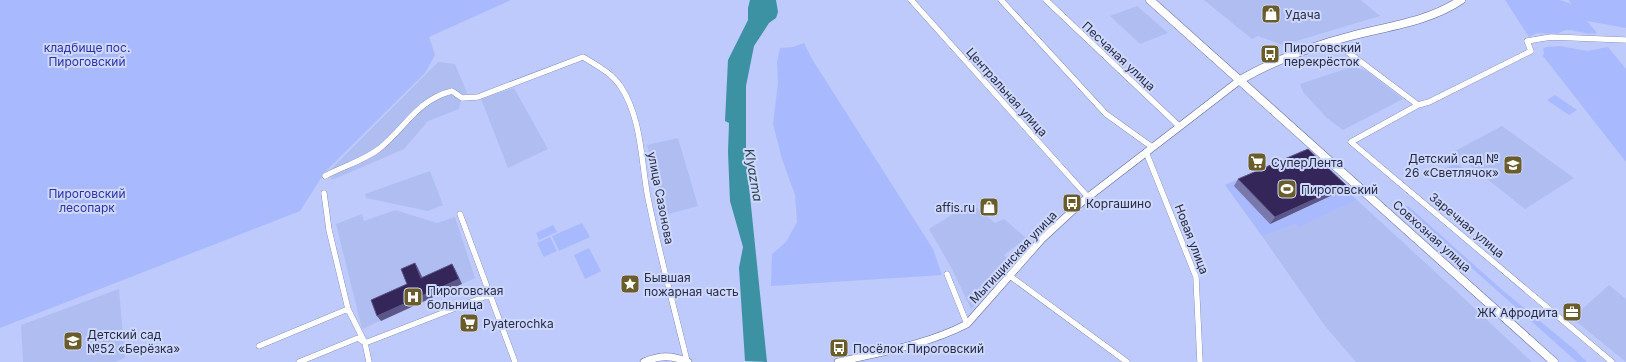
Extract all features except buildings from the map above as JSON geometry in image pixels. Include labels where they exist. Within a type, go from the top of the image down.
[{"type":"main road","name":"Совхозная улица","points":[[1150,0],[1554,362]]},
{"type":"main road","points":[[1240,80],[1282,57],[1328,42],[1433,15],[1461,0]]},
{"type":"street","name":"Центральная улица","points":[[911,0],[1088,197]]},
{"type":"street","points":[[1001,0],[1106,114],[1152,147]]},
{"type":"street","name":"Песчаная улица","points":[[1046,0],[1179,126]]},
{"type":"street","name":"Заречная улица","points":[[1612,362],[1351,142],[1418,105],[1429,102],[1531,51],[1528,41],[1538,37],[1554,36],[1593,40],[1626,40]]},
{"type":"street","points":[[1340,39],[1339,44],[1342,47]]},
{"type":"street","points":[[1328,42],[1342,47],[1418,105]]},
{"type":"street","name":"улица Сазонова","points":[[325,176],[338,168],[380,148],[431,99],[444,92],[452,91],[462,98],[478,97],[583,57],[607,72],[621,88],[630,110],[640,144],[648,200],[688,362]]},
{"type":"street","name":"Мытищинская улица","points":[[838,362],[932,340],[953,332],[967,324],[1042,239],[1088,197],[1240,80]]},
{"type":"street","name":"Новая улица","points":[[1146,152],[1196,277],[1200,362]]},
{"type":"street","points":[[324,193],[329,230],[348,309],[365,344],[369,362]]},
{"type":"street","points":[[460,214],[489,296],[515,362]]},
{"type":"street","points":[[947,274],[967,324]]},
{"type":"street","points":[[1010,276],[1127,362]]},
{"type":"street","points":[[365,344],[489,296]]},
{"type":"street","points":[[259,346],[348,309]]},
{"type":"street","points":[[300,362],[358,338],[365,344]]},
{"type":"street","points":[[644,362],[658,356],[667,355],[688,362]]},
{"type":"shaded area","points":[[750,0],[776,0],[778,12],[776,18],[769,23],[754,46],[746,86],[746,157],[767,362],[745,361],[739,268],[743,247],[730,201],[728,152],[729,123],[725,121],[728,60],[748,20]]},
{"type":"shaded area","name":"Удача","points":[[1204,0],[1361,0],[1380,16],[1283,45],[1258,36],[1252,39]]},
{"type":"shaded area","points":[[1137,6],[1168,33],[1140,44],[1110,16]]},
{"type":"shaded area","points":[[438,62],[455,64],[467,93],[462,95],[459,109],[428,121],[404,149],[332,180],[329,171]]},
{"type":"shaded area","points":[[1354,66],[1368,72],[1403,99],[1343,130],[1327,118],[1303,92],[1300,84]]},
{"type":"shaded area","points":[[514,88],[548,149],[508,168],[481,99]]},
{"type":"shaded area","name":"Детский сад № 26 «Светлячок»","points":[[1502,126],[1574,178],[1525,209],[1453,152]]},
{"type":"shaded area","points":[[678,138],[698,206],[665,215],[647,145]]},
{"type":"shaded area","points":[[430,171],[443,205],[428,211],[366,198],[365,194]]},
{"type":"shaded area","points":[[1357,200],[1532,362],[1356,362],[1325,326],[1262,236],[1297,224],[1300,227]]},
{"type":"shaded area","points":[[971,203],[995,223],[1004,219],[1026,238],[1004,255],[1011,262],[971,309],[952,269],[929,229]]},
{"type":"shaded area","points":[[395,210],[437,223],[455,217],[475,278],[362,329],[336,224],[362,214],[364,221]]},
{"type":"shaded area","points":[[1609,285],[1626,299],[1626,362],[1572,318]]},
{"type":"shaded area","name":"Детский сад №52 «Берёзка»","points":[[119,289],[125,358],[115,362],[23,362],[21,325]]},
{"type":"green space","name":"Пироговский лесопарк","points":[[0,0],[511,0],[429,37],[435,55],[425,73],[325,172],[300,211],[0,328]]},
{"type":"green space","points":[[1505,0],[1560,0],[1571,4],[1569,0],[1626,0],[1626,28],[1587,21],[1597,33],[1566,30],[1558,34],[1537,33],[1529,37]]},
{"type":"green space","points":[[804,43],[812,59],[933,249],[942,275],[771,286],[772,254],[786,242],[797,222],[795,195],[782,159],[773,124],[778,83],[777,62],[780,48],[793,47]]},
{"type":"green space","points":[[1560,46],[1587,51],[1608,47],[1626,69],[1626,162],[1543,56],[1543,49],[1546,47]]},
{"type":"green space","points":[[1555,95],[1577,110],[1569,115],[1547,100]]},
{"type":"green space","name":"Пироговский","points":[[1303,150],[1357,200],[1300,227],[1296,224],[1262,236],[1225,185]]},
{"type":"green space","points":[[1456,163],[1468,172],[1455,179],[1444,169]]},
{"type":"green space","points":[[1408,206],[1500,288],[1575,350],[1587,362],[1577,362],[1408,211],[1406,207]]},
{"type":"green space","points":[[582,223],[590,237],[559,251],[552,236]]},
{"type":"green space","points":[[553,225],[557,232],[539,240],[536,233]]},
{"type":"green space","points":[[550,237],[557,251],[544,257],[537,243]]},
{"type":"green space","points":[[589,248],[601,271],[585,279],[574,255]]},
{"type":"place","name":"Удача","points":[[1271,14]]},
{"type":"place","name":"Пироговский перекрёсток","points":[[1270,54]]},
{"type":"place","name":"СуперЛента","points":[[1257,162]]},
{"type":"place","name":"Детский сад № 26 «Светлячок»","points":[[1513,165]]},
{"type":"place","name":"Пироговский","points":[[1287,189]]},
{"type":"place","name":"Коргашино","points":[[1072,203]]},
{"type":"place","name":"affis.ru","points":[[989,207]]},
{"type":"place","name":"Бывшая пожарная часть","points":[[630,284]]},
{"type":"place","name":"Пироговская больница","points":[[413,297]]},
{"type":"place","name":"ЖК Афродита","points":[[1572,312]]},
{"type":"place","name":"Pyaterochka","points":[[469,323]]},
{"type":"place","name":"Детский сад №52 «Берёзка»","points":[[73,341]]},
{"type":"place","name":"Посёлок Пироговский","points":[[839,348]]},
{"type":"park label","name":"кладбище пос. Пироговский","points":[[87,54]]},
{"type":"water label","name":"Klyazma","points":[[754,175]]}]
